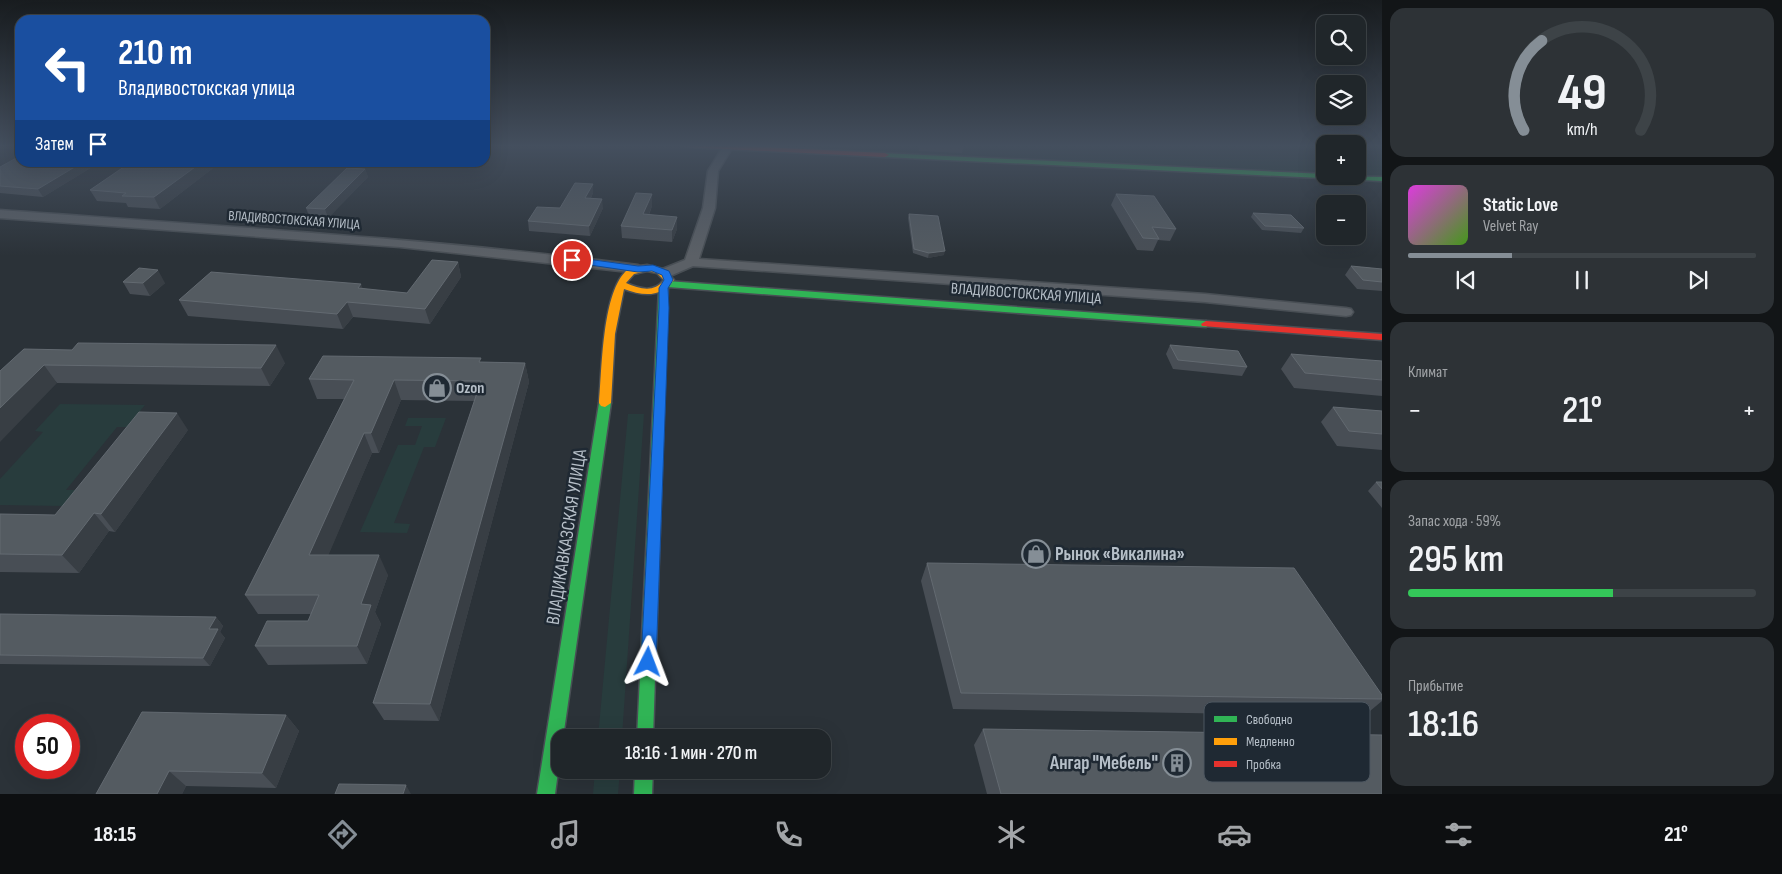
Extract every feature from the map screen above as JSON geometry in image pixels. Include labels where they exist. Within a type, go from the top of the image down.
[{"type":"main road","name":"ВЛАДИВОСТОКСКАЯ УЛИЦА","points":[[638,269],[653,268],[666,282]]},
{"type":"main road","points":[[623,282],[626,276],[638,269]]},
{"type":"main road","name":"ВЛАДИВОСТОКСКАЯ УЛИЦА","points":[[623,282],[642,293],[651,292],[666,282],[1382,338]]},
{"type":"main road","name":"ВЛАДИКАВКАЗСКАЯ УЛИЦА","points":[[546,794],[605,401],[614,305],[623,282]]},
{"type":"main road","points":[[645,729],[666,282]]},
{"type":"main road","points":[[643,794],[644,779]]},
{"type":"street","points":[[666,282],[690,262],[709,208],[713,182]]},
{"type":"street","name":"ВЛАДИВОСТОКСКАЯ УЛИЦА","points":[[0,214],[354,240],[572,260],[638,269]]},
{"type":"street","points":[[0,223],[14,215]]},
{"type":"street","name":"ВЛАДИВОСТОКСКАЯ УЛИЦА","points":[[572,260],[623,282]]},
{"type":"street","points":[[690,262],[1195,297],[1346,312]]},
{"type":"green space","points":[[60,404],[145,405],[127,427],[117,427],[66,490],[76,490],[64,506],[0,505],[0,479],[43,432],[35,431]]},
{"type":"green space","points":[[628,414],[644,414],[623,729],[599,729]]},
{"type":"green space","points":[[408,418],[446,418],[435,447],[424,447],[394,523],[410,524],[407,533],[360,532],[398,445],[415,445],[422,426],[405,426]]},
{"type":"green space","points":[[594,779],[619,779],[618,794],[593,794]]},
{"type":"building","points":[[0,182],[50,182],[38,189],[0,186]]},
{"type":"building","points":[[102,182],[174,182],[154,197],[122,196],[126,193],[90,190]]},
{"type":"building","points":[[333,182],[352,182],[325,209],[306,208]]},
{"type":"building","points":[[575,183],[593,184],[585,198],[602,199],[589,226],[528,221],[537,207],[560,208]]},
{"type":"building","points":[[636,193],[652,194],[643,214],[677,217],[672,230],[621,226]]},
{"type":"building","points":[[1116,194],[1154,196],[1176,229],[1152,227],[1159,239],[1143,238]]},
{"type":"building","points":[[1253,213],[1291,215],[1304,228],[1265,226]]},
{"type":"building","points":[[909,214],[938,216],[945,251],[929,253],[914,249]]},
{"type":"building","points":[[432,260],[458,262],[425,309],[347,302],[337,314],[179,300],[211,272],[361,284],[358,288],[407,293]]},
{"type":"building","points":[[1351,266],[1382,269],[1382,282],[1363,280]]},
{"type":"building","points":[[139,268],[158,270],[143,283],[123,282]]},
{"type":"building","points":[[78,343],[276,345],[261,368],[44,365],[0,408],[0,371],[24,349],[72,350]]},
{"type":"building","points":[[1170,345],[1238,351],[1247,367],[1178,360]]},
{"type":"building","points":[[1291,354],[1382,361],[1382,380],[1305,373]]},
{"type":"building","points":[[323,356],[481,358],[479,362],[525,363],[430,704],[373,703],[481,381],[394,380],[371,433],[364,433],[309,555],[379,555],[361,604],[371,605],[357,646],[255,646],[267,621],[308,621],[319,595],[245,595],[354,380],[309,379]]},
{"type":"building","points":[[1333,407],[1382,411],[1382,434],[1349,431]]},
{"type":"building","points":[[139,412],[177,413],[101,514],[94,513],[62,555],[0,554],[0,514],[55,515]]},
{"type":"building","points":[[1376,482],[1382,482],[1382,489]]},
{"type":"building","points":[[927,563],[1294,568],[1382,695],[1382,699],[961,693]]},
{"type":"building","points":[[0,614],[216,617],[209,629],[218,629],[203,658],[0,655]]},
{"type":"building","points":[[142,712],[286,715],[262,773],[169,771],[157,794],[96,794]]},
{"type":"building","name":"Ангар \"Мебель\"","points":[[983,729],[1204,732],[1204,782],[1370,782],[1370,735],[1382,735],[1382,794],[1001,794]]},
{"type":"building","points":[[339,784],[406,785],[403,794],[335,794]]},
{"type":"traffic: fast","points":[[667,284],[1206,324]]},
{"type":"traffic: fast","points":[[645,729],[664,288]]},
{"type":"traffic: fast","points":[[546,794],[605,403]]},
{"type":"traffic: fast","points":[[643,794],[644,779]]},
{"type":"traffic: slow","points":[[605,403],[610,334],[613,314],[622,283],[629,273],[647,268],[660,271],[669,280],[660,289],[648,292],[622,285]]},
{"type":"traffic: jam","points":[[1206,324],[1382,337]]},
{"type":"place","name":"Ozon","points":[[437,388]]},
{"type":"place","name":"Рынок «Викалина»","points":[[1036,554]]},
{"type":"place","name":"Ангар \"Мебель\"","points":[[1177,763]]},
{"type":"route","points":[[572,260],[638,269],[653,268],[665,273],[669,280],[664,288],[648,662]]}]
